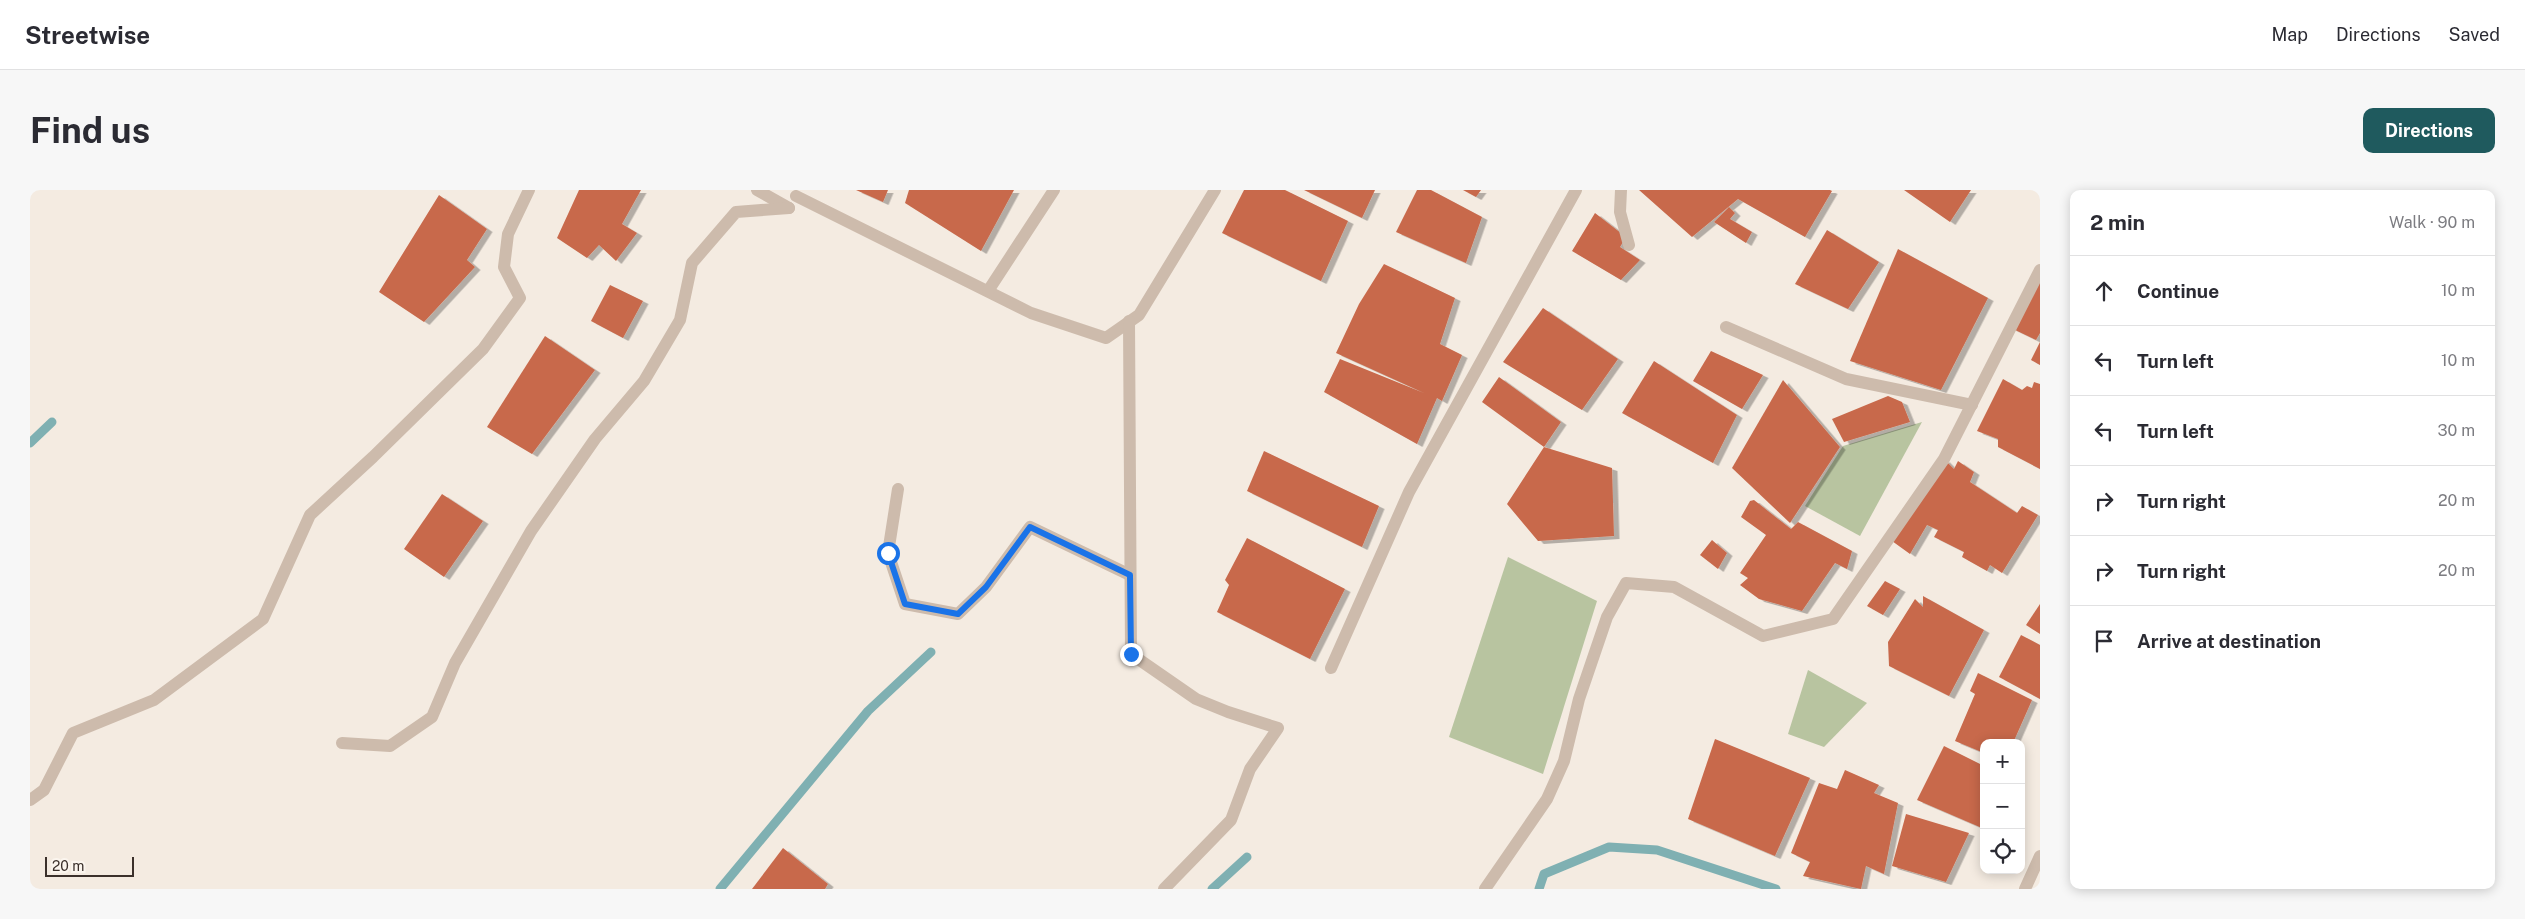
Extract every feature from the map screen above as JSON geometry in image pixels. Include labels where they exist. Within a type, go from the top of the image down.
[{"type":"street","points":[[30,800],[44,790],[73,733],[154,700],[263,619],[310,515],[373,457],[483,348],[520,298],[504,267],[508,234],[529,190]]},
{"type":"street","points":[[757,190],[789,208]]},
{"type":"street","points":[[988,291],[1054,190]]},
{"type":"street","points":[[789,208],[799,193],[1031,313],[1106,338],[1139,315],[1216,190]]},
{"type":"street","points":[[1331,668],[1409,492],[1576,190]]},
{"type":"street","points":[[1620,190],[1620,212],[1629,245]]},
{"type":"street","points":[[342,743],[390,746],[432,717],[455,663],[531,531],[594,439],[644,381],[680,320],[692,263],[736,212],[789,208]]},
{"type":"street","points":[[1486,889],[1547,799],[1561,769],[1579,699],[1607,617],[1626,583],[1674,587],[1763,636],[1833,619],[1944,460],[2040,270]]},
{"type":"street","points":[[1130,322],[1131,654],[1196,699],[1228,712],[1278,728],[1250,769],[1230,820],[1164,889]]},
{"type":"street","points":[[1726,327],[1846,379],[1972,405]]},
{"type":"street","points":[[898,489],[888,553],[905,604],[958,614],[986,587],[1030,527],[1130,575]]},
{"type":"street","points":[[2025,889],[2040,856]]},
{"type":"green space","points":[[1922,422],[1860,536],[1805,506],[1843,446]]},
{"type":"green space","points":[[1508,557],[1597,601],[1543,774],[1449,737]]},
{"type":"green space","points":[[1808,670],[1867,703],[1824,747],[1788,734]]},
{"type":"building","points":[[579,190],[641,190],[622,224],[637,233],[616,261],[599,245],[587,258],[557,238]]},
{"type":"building","points":[[856,190],[888,190],[883,202]]},
{"type":"building","points":[[909,190],[1014,190],[981,251],[905,203]]},
{"type":"building","points":[[1244,190],[1285,190],[1348,221],[1321,281],[1222,233]]},
{"type":"building","points":[[1304,190],[1375,190],[1362,218]]},
{"type":"building","points":[[1417,190],[1431,190],[1482,217],[1466,263],[1396,232]]},
{"type":"building","points":[[1463,190],[1481,190],[1476,197]]},
{"type":"building","points":[[1639,190],[1832,191],[1805,237],[1738,199],[1692,237]]},
{"type":"building","points":[[1904,190],[1971,190],[1950,222]]},
{"type":"building","points":[[439,195],[487,229],[467,260],[475,267],[424,322],[379,292]]},
{"type":"building","points":[[1729,207],[1735,213],[1730,219],[1752,232],[1746,243],[1714,222]]},
{"type":"building","points":[[1595,213],[1626,237],[1620,247],[1640,260],[1621,280],[1572,251]]},
{"type":"building","points":[[1827,230],[1879,262],[1848,309],[1795,284]]},
{"type":"building","points":[[1898,249],[1988,298],[1941,390],[1850,361]]},
{"type":"building","points":[[1384,264],[1455,298],[1440,344],[1462,355],[1442,401],[1437,398],[1417,444],[1324,392],[1340,359],[1424,393],[1336,353],[1359,304]]},
{"type":"building","points":[[2040,279],[2040,333],[2036,340],[2011,328]]},
{"type":"building","points":[[610,285],[643,301],[623,338],[591,321]]},
{"type":"building","points":[[1543,308],[1618,359],[1582,410],[1503,362]]},
{"type":"building","points":[[545,336],[595,370],[532,454],[487,427]]},
{"type":"building","points":[[2040,342],[2040,365],[2031,360]]},
{"type":"building","points":[[1711,351],[1763,375],[1742,409],[1693,381]]},
{"type":"building","points":[[1654,361],[1737,415],[1713,463],[1622,413]]},
{"type":"building","points":[[1499,377],[1561,422],[1544,447],[1482,402]]},
{"type":"building","points":[[2003,379],[2022,390],[2027,386],[2032,388],[2034,382],[2040,384],[2040,469],[1998,447],[1998,439],[1977,431]]},
{"type":"building","points":[[1783,380],[1840,447],[1790,523],[1732,468]]},
{"type":"building","points":[[1888,396],[1902,402],[1910,422],[1844,442],[1832,419]]},
{"type":"building","points":[[1544,447],[1612,468],[1614,536],[1538,541],[1507,504]]},
{"type":"building","points":[[1264,451],[1379,506],[1362,547],[1247,491]]},
{"type":"building","points":[[1944,459],[1954,469],[1958,461],[1974,472],[1970,482],[2017,513],[2022,506],[2038,515],[2002,573],[1990,565],[1987,571],[1962,557],[1964,552],[1934,537],[1938,530],[1927,525],[1910,554],[1892,541]]},
{"type":"building","points":[[442,494],[483,521],[444,577],[404,549]]},
{"type":"building","points":[[1754,500],[1791,529],[1798,522],[1852,551],[1847,569],[1835,563],[1802,611],[1759,599],[1740,585],[1748,578],[1740,573],[1766,535],[1741,517],[1750,501]]},
{"type":"building","points":[[1247,538],[1345,589],[1310,659],[1217,612],[1229,585],[1225,580]]},
{"type":"building","points":[[1712,540],[1727,553],[1718,569],[1700,555]]},
{"type":"building","points":[[1885,581],[1900,589],[1883,615],[1867,606]]},
{"type":"building","points":[[1923,596],[1984,630],[1949,696],[1889,666],[1888,642],[1915,599],[1923,607]]},
{"type":"building","points":[[2040,604],[2040,634],[2026,625]]},
{"type":"building","points":[[2021,635],[2040,645],[2040,699],[1999,677]]},
{"type":"building","points":[[1978,673],[2032,700],[2015,739],[1980,739],[1980,751],[1955,741],[1975,694],[1970,691]]},
{"type":"building","points":[[1715,739],[1810,778],[1775,856],[1688,819]]},
{"type":"building","points":[[1944,746],[1980,764],[1980,827],[1917,800]]},
{"type":"building","points":[[1845,770],[1879,785],[1874,793],[1898,803],[1884,874],[1866,866],[1861,889],[1803,876],[1810,862],[1791,853],[1819,783],[1837,789]]},
{"type":"building","points":[[1906,814],[1969,833],[1946,882],[1892,866]]},
{"type":"building","points":[[783,848],[828,884],[825,889],[752,889]]},
{"type":"waterway","points":[[30,443],[52,422]]},
{"type":"waterway","points":[[720,889],[868,711],[931,652]]},
{"type":"waterway","points":[[1539,889],[1544,874],[1609,847],[1657,850],[1776,889]]},
{"type":"waterway","points":[[1212,889],[1247,857]]},
{"type":"route","points":[[888,553],[905,604],[958,614],[986,587],[1030,527],[1130,575],[1131,654]]}]
